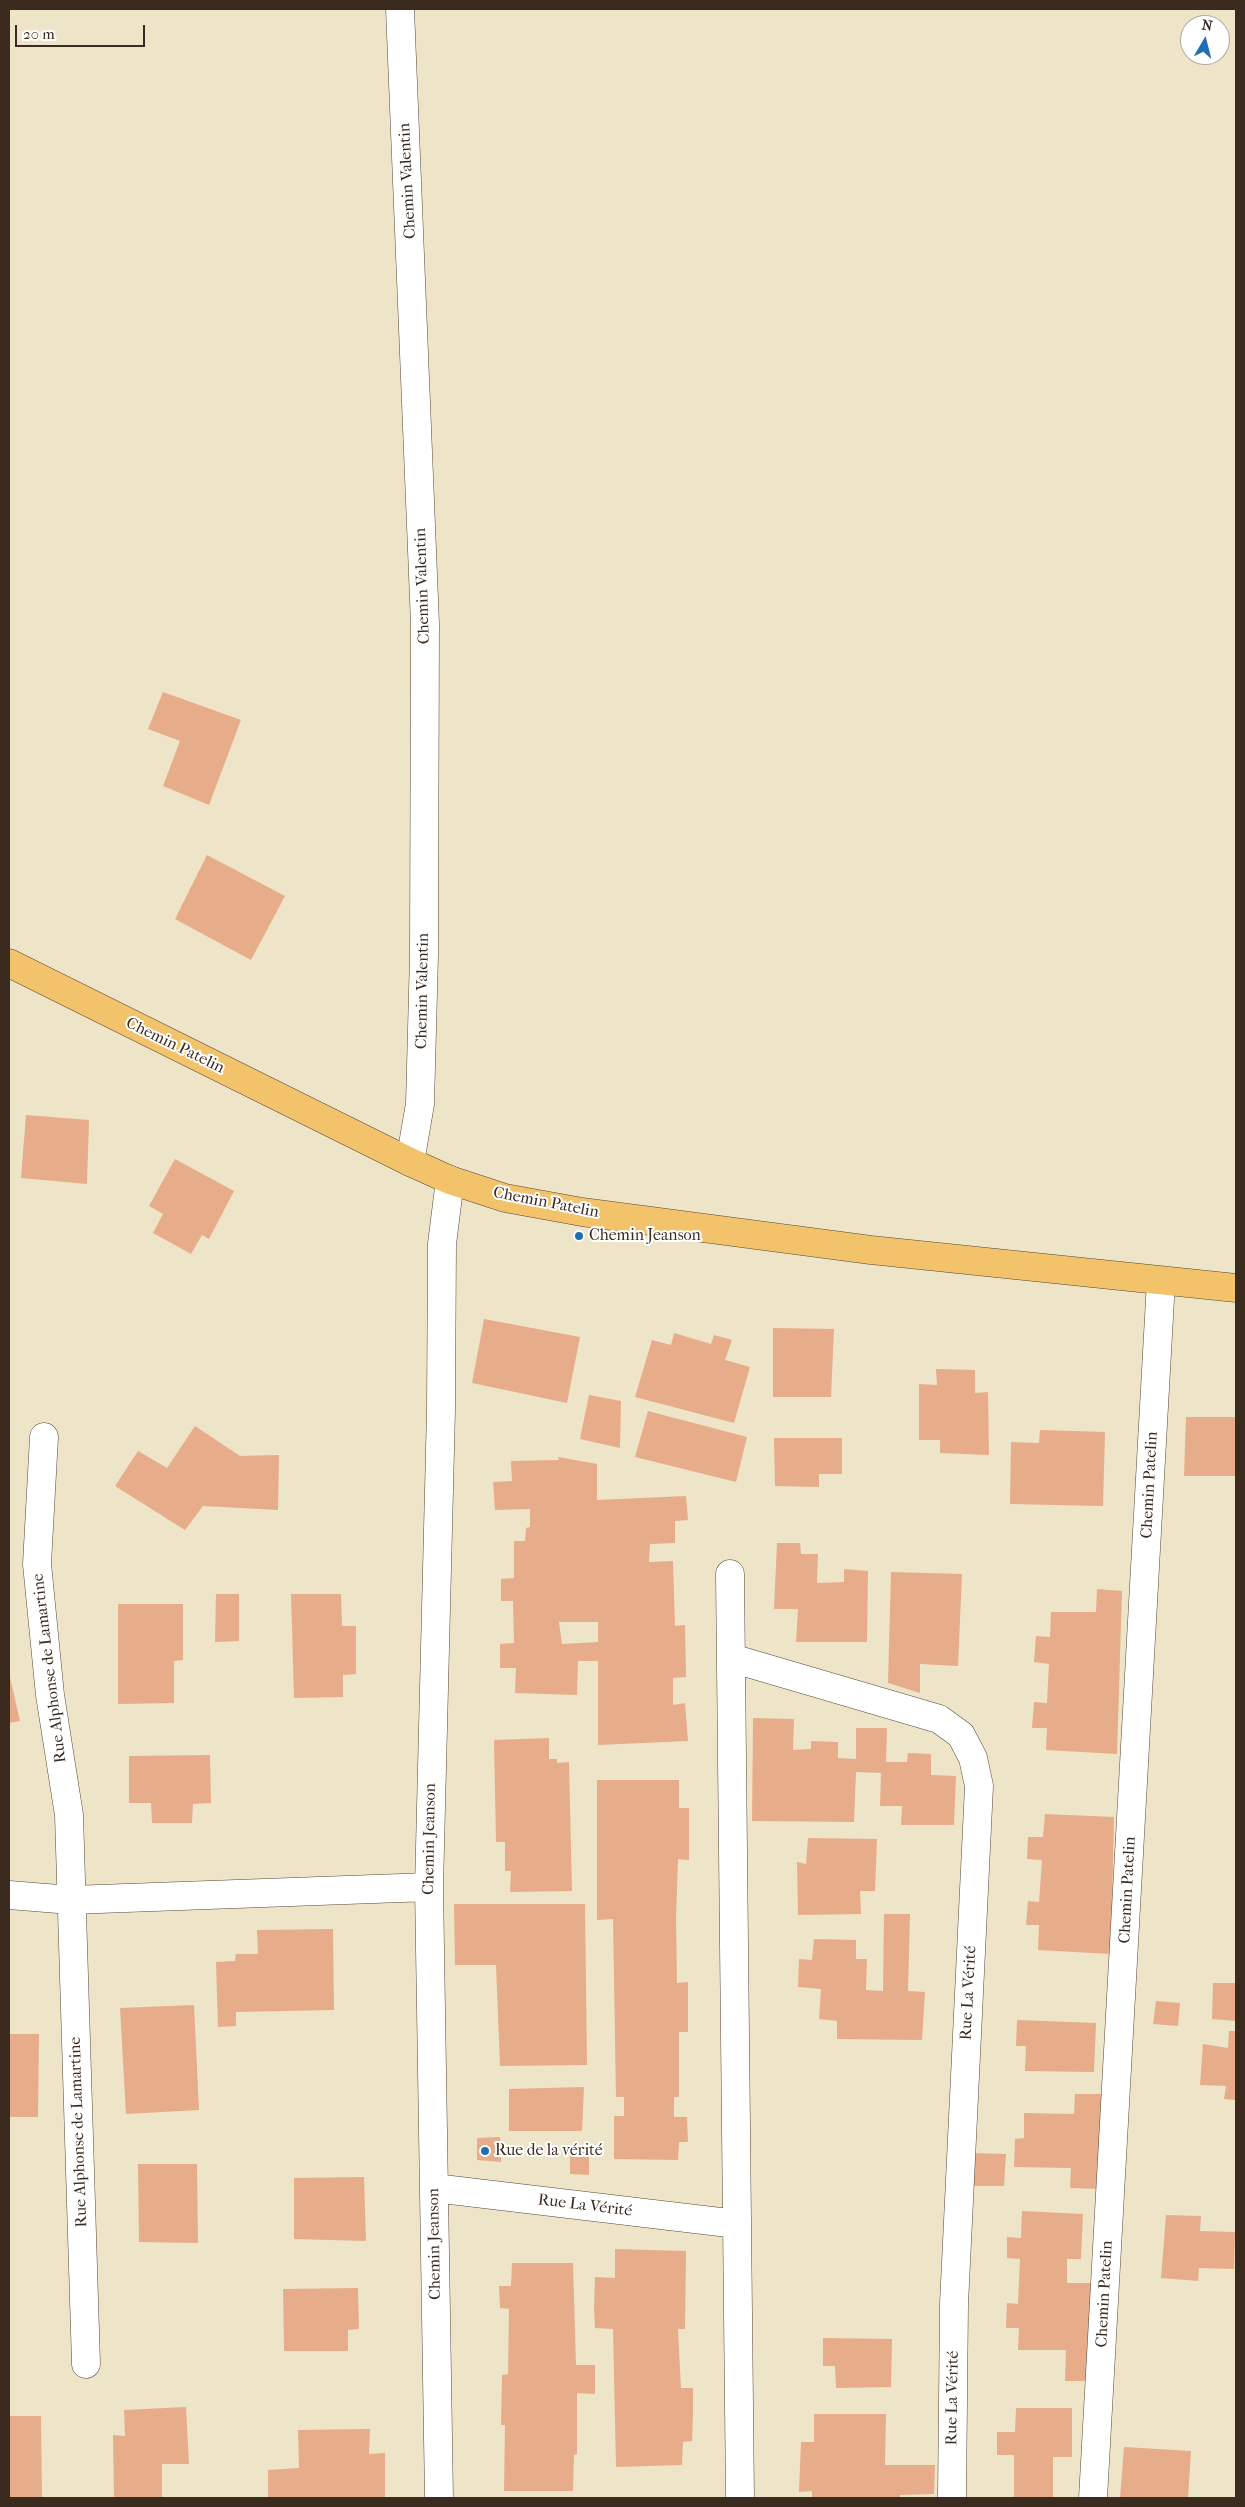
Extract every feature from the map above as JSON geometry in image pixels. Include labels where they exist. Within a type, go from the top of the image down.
[{"type":"main road","name":"Chemin Patelin","points":[[9,963],[410,1162],[450,1180],[505,1198],[582,1212],[870,1250],[1236,1288]]},
{"type":"street","name":"Chemin Valentin","points":[[400,9],[425,624],[424,955],[420,1104],[410,1162]]},
{"type":"street","name":"Chemin Jeanson","points":[[439,2498],[429,1887],[441,1410],[442,1244],[450,1180]]},
{"type":"street","name":"Chemin Patelin","points":[[1093,2498],[1161,1281]]},
{"type":"street","name":"Rue Alphonse de Lamartine","points":[[44,1437],[37,1564],[50,1695],[69,1815],[86,2364]]},
{"type":"street","points":[[730,1574],[740,2498]]},
{"type":"street","name":"Rue La Vérité","points":[[731,1658],[939,1719],[962,1735],[973,1758],[979,1786],[954,2294],[952,2498]]},
{"type":"street","points":[[9,1895],[71,1900],[429,1887]]},
{"type":"street","name":"Rue La Vérité","points":[[434,2188],[737,2224]]},
{"type":"building","points":[[163,692],[241,720],[209,805],[163,786],[180,741],[148,729]]},
{"type":"building","points":[[207,855],[285,896],[251,960],[175,919]]},
{"type":"building","points":[[26,1115],[89,1120],[87,1184],[21,1178]]},
{"type":"building","points":[[175,1159],[234,1191],[209,1239],[202,1235],[191,1254],[153,1233],[163,1214],[149,1206]]},
{"type":"building","points":[[484,1319],[580,1337],[567,1403],[472,1383]]},
{"type":"building","points":[[773,1328],[834,1329],[831,1397],[773,1397]]},
{"type":"building","points":[[674,1333],[711,1344],[714,1335],[732,1340],[725,1360],[750,1367],[734,1423],[635,1397],[652,1340],[671,1345]]},
{"type":"building","points":[[936,1369],[975,1370],[975,1393],[988,1392],[989,1455],[940,1453],[940,1440],[919,1440],[919,1384],[937,1385]]},
{"type":"building","points":[[589,1395],[621,1401],[620,1448],[580,1439]]},
{"type":"building","points":[[648,1411],[747,1437],[736,1482],[635,1457]]},
{"type":"building","points":[[1186,1417],[1236,1417],[1236,1476],[1184,1476]]},
{"type":"building","points":[[195,1426],[240,1456],[279,1455],[278,1510],[203,1506],[185,1530],[115,1486],[138,1451],[167,1468]]},
{"type":"building","points":[[1040,1430],[1105,1432],[1103,1506],[1010,1504],[1011,1442],[1039,1443]]},
{"type":"building","points":[[774,1438],[842,1438],[842,1474],[819,1474],[819,1487],[775,1486]]},
{"type":"building","points":[[558,1457],[597,1464],[597,1500],[686,1496],[688,1520],[675,1521],[675,1543],[650,1544],[649,1562],[673,1561],[675,1626],[685,1625],[686,1677],[673,1678],[673,1705],[685,1703],[688,1741],[598,1745],[598,1661],[578,1661],[577,1695],[515,1693],[516,1668],[500,1668],[500,1644],[514,1643],[513,1601],[501,1601],[501,1579],[514,1578],[514,1541],[525,1541],[526,1528],[530,1527],[530,1509],[495,1510],[493,1482],[512,1481],[511,1461],[559,1460]],"holes":[[[559,1622],[598,1622],[598,1642],[562,1644]]]},
{"type":"building","points":[[777,1543],[800,1543],[801,1554],[818,1554],[817,1583],[844,1582],[844,1569],[868,1571],[867,1642],[796,1642],[798,1609],[774,1609]]},
{"type":"building","points":[[891,1572],[962,1574],[958,1666],[920,1664],[920,1693],[888,1683]]},
{"type":"building","points":[[1097,1589],[1122,1591],[1117,1754],[1046,1750],[1047,1728],[1032,1728],[1034,1702],[1047,1703],[1049,1664],[1034,1662],[1036,1636],[1050,1637],[1051,1612],[1096,1612]]},
{"type":"building","points":[[216,1594],[239,1594],[239,1641],[215,1642]]},
{"type":"building","points":[[291,1594],[341,1594],[342,1626],[356,1626],[356,1674],[343,1675],[343,1697],[294,1698]]},
{"type":"building","points":[[118,1604],[183,1604],[183,1660],[174,1661],[174,1703],[118,1704]]},
{"type":"building","points":[[9,1673],[20,1721],[9,1723]]},
{"type":"building","points":[[753,1718],[794,1719],[793,1750],[811,1749],[811,1741],[838,1742],[838,1758],[856,1759],[856,1728],[887,1728],[886,1762],[907,1762],[908,1753],[931,1754],[931,1775],[956,1776],[954,1825],[901,1825],[902,1806],[880,1806],[881,1773],[856,1772],[854,1822],[752,1821]]},
{"type":"building","points":[[549,1738],[549,1759],[557,1759],[557,1763],[569,1762],[572,1891],[510,1892],[511,1871],[505,1871],[505,1842],[496,1842],[494,1740]]},
{"type":"building","points":[[210,1755],[211,1803],[193,1804],[192,1823],[152,1823],[151,1803],[129,1803],[129,1756]]},
{"type":"building","points":[[597,1780],[679,1780],[679,1808],[689,1808],[689,1860],[678,1859],[676,1919],[677,1983],[688,1982],[688,2032],[679,2032],[679,2097],[674,2097],[674,2117],[687,2117],[688,2142],[679,2142],[678,2160],[614,2159],[614,2116],[624,2116],[624,2097],[616,2097],[613,1919],[597,1920]]},
{"type":"building","points":[[1045,1814],[1114,1817],[1111,1954],[1038,1950],[1039,1925],[1026,1925],[1028,1901],[1039,1902],[1042,1860],[1027,1859],[1028,1837],[1043,1837]]},
{"type":"building","points":[[808,1838],[877,1839],[875,1891],[860,1891],[861,1914],[798,1915],[797,1862],[806,1864]]},
{"type":"building","points":[[454,1904],[585,1904],[587,2065],[500,2066],[496,1965],[455,1965]]},
{"type":"building","points":[[884,1914],[910,1914],[908,1991],[925,1992],[922,2040],[837,2039],[837,2021],[819,2019],[821,1989],[798,1987],[799,1959],[812,1960],[814,1939],[856,1940],[856,1959],[867,1959],[866,1990],[883,1991]]},
{"type":"building","points":[[333,1929],[334,2010],[236,2012],[236,2026],[218,2027],[216,1962],[235,1961],[236,1954],[258,1954],[257,1930]]},
{"type":"building","points":[[1213,1983],[1236,1983],[1236,2021],[1212,2019]]},
{"type":"building","points":[[1156,2001],[1180,2003],[1178,2026],[1153,2024]]},
{"type":"building","points":[[194,2005],[199,2110],[126,2114],[120,2008]]},
{"type":"building","points":[[1017,2020],[1096,2023],[1094,2072],[1025,2071],[1026,2046],[1016,2046]]},
{"type":"building","points":[[1229,2031],[1236,2031],[1236,2100],[1224,2099],[1226,2086],[1200,2085],[1203,2044],[1228,2048]]},
{"type":"building","points":[[9,2034],[39,2034],[38,2117],[9,2117]]},
{"type":"building","points":[[584,2087],[582,2131],[509,2131],[509,2089]]},
{"type":"building","points":[[1075,2094],[1104,2094],[1099,2189],[1070,2188],[1071,2168],[1014,2167],[1015,2139],[1024,2138],[1024,2113],[1074,2114]]},
{"type":"building","points":[[500,2137],[501,2162],[477,2160],[477,2138]]},
{"type":"building","points":[[570,2152],[589,2152],[589,2175],[570,2174]]},
{"type":"building","points":[[972,2153],[1006,2154],[1004,2186],[970,2186]]},
{"type":"building","points":[[138,2164],[197,2164],[198,2243],[139,2242]]},
{"type":"building","points":[[364,2177],[366,2241],[294,2239],[294,2178]]},
{"type":"building","points":[[1022,2211],[1083,2214],[1081,2259],[1067,2259],[1067,2283],[1094,2283],[1089,2381],[1065,2381],[1066,2350],[1018,2350],[1019,2328],[1006,2328],[1007,2303],[1018,2304],[1020,2259],[1007,2258],[1007,2237],[1021,2238]]},
{"type":"building","points":[[1166,2215],[1201,2216],[1200,2231],[1235,2232],[1234,2269],[1199,2268],[1198,2281],[1161,2278]]},
{"type":"building","points":[[615,2249],[686,2251],[685,2329],[678,2329],[681,2388],[693,2388],[693,2415],[692,2441],[683,2442],[682,2465],[616,2467],[613,2329],[595,2328],[594,2308],[595,2277],[615,2278]]},
{"type":"building","points":[[512,2263],[573,2263],[576,2365],[595,2365],[595,2394],[577,2393],[577,2454],[574,2455],[573,2491],[504,2491],[505,2425],[501,2425],[502,2375],[508,2374],[509,2309],[500,2308],[499,2286],[511,2286]]},
{"type":"building","points":[[358,2288],[359,2329],[348,2330],[348,2351],[284,2351],[283,2289]]},
{"type":"building","points":[[823,2338],[892,2339],[891,2387],[836,2388],[835,2366],[823,2366]]},
{"type":"building","points":[[186,2407],[189,2464],[162,2464],[162,2498],[114,2498],[113,2435],[125,2436],[124,2410]]},
{"type":"building","points":[[1016,2408],[1072,2408],[1072,2457],[1053,2457],[1053,2498],[1014,2498],[1014,2455],[997,2455],[997,2432],[1015,2432]]},
{"type":"building","points":[[814,2414],[886,2414],[885,2465],[935,2465],[934,2494],[900,2495],[900,2498],[812,2498],[812,2491],[799,2492],[801,2442],[814,2442]]},
{"type":"building","points":[[9,2416],[41,2416],[42,2498],[9,2498]]},
{"type":"building","points":[[370,2429],[369,2454],[385,2453],[385,2498],[268,2498],[268,2470],[299,2468],[298,2430]]},
{"type":"building","points":[[1124,2447],[1191,2451],[1188,2498],[1120,2498]]},
{"type":"place","name":"Chemin Jeanson","points":[[579,1236]]},
{"type":"place","name":"Rue de la vérité","points":[[485,2151]]}]
